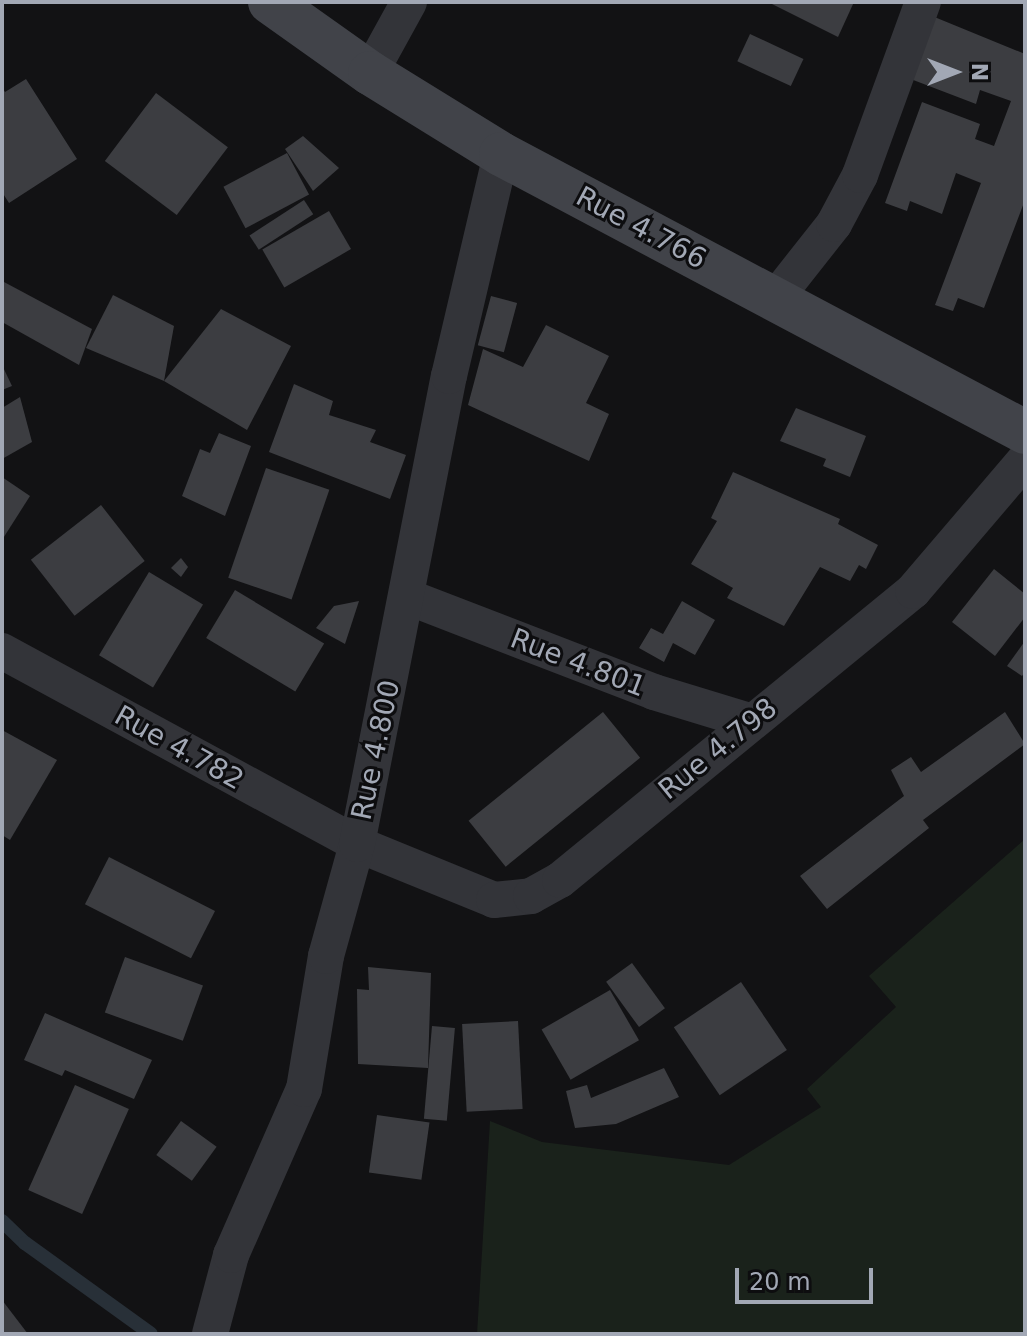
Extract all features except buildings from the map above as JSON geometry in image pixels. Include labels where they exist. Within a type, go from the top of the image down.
[{"type":"street","name":"Rue 4.766","points":[[270,2],[370,73],[501,154],[1025,432]]},
{"type":"street","points":[[370,73],[409,2]]},
{"type":"street","points":[[774,300],[834,224],[860,175],[923,2]]},
{"type":"street","name":"Rue 4.800","points":[[210,1334],[231,1255],[304,1089],[326,956],[357,844],[449,376],[501,154]]},
{"type":"street","name":"Rue 4.798","points":[[357,844],[494,900],[531,896],[560,880],[913,591],[1025,460]]},
{"type":"street","name":"Rue 4.801","points":[[408,597],[654,692],[752,722]]},
{"type":"street","name":"Rue 4.782","points":[[2,651],[357,844]]},
{"type":"shaded area","points":[[1025,839],[1025,1334],[477,1334],[490,1121],[542,1142],[729,1165],[821,1107],[807,1089],[896,1007],[869,976]]},
{"type":"waterway","points":[[2,1221],[25,1243],[151,1334]]}]
